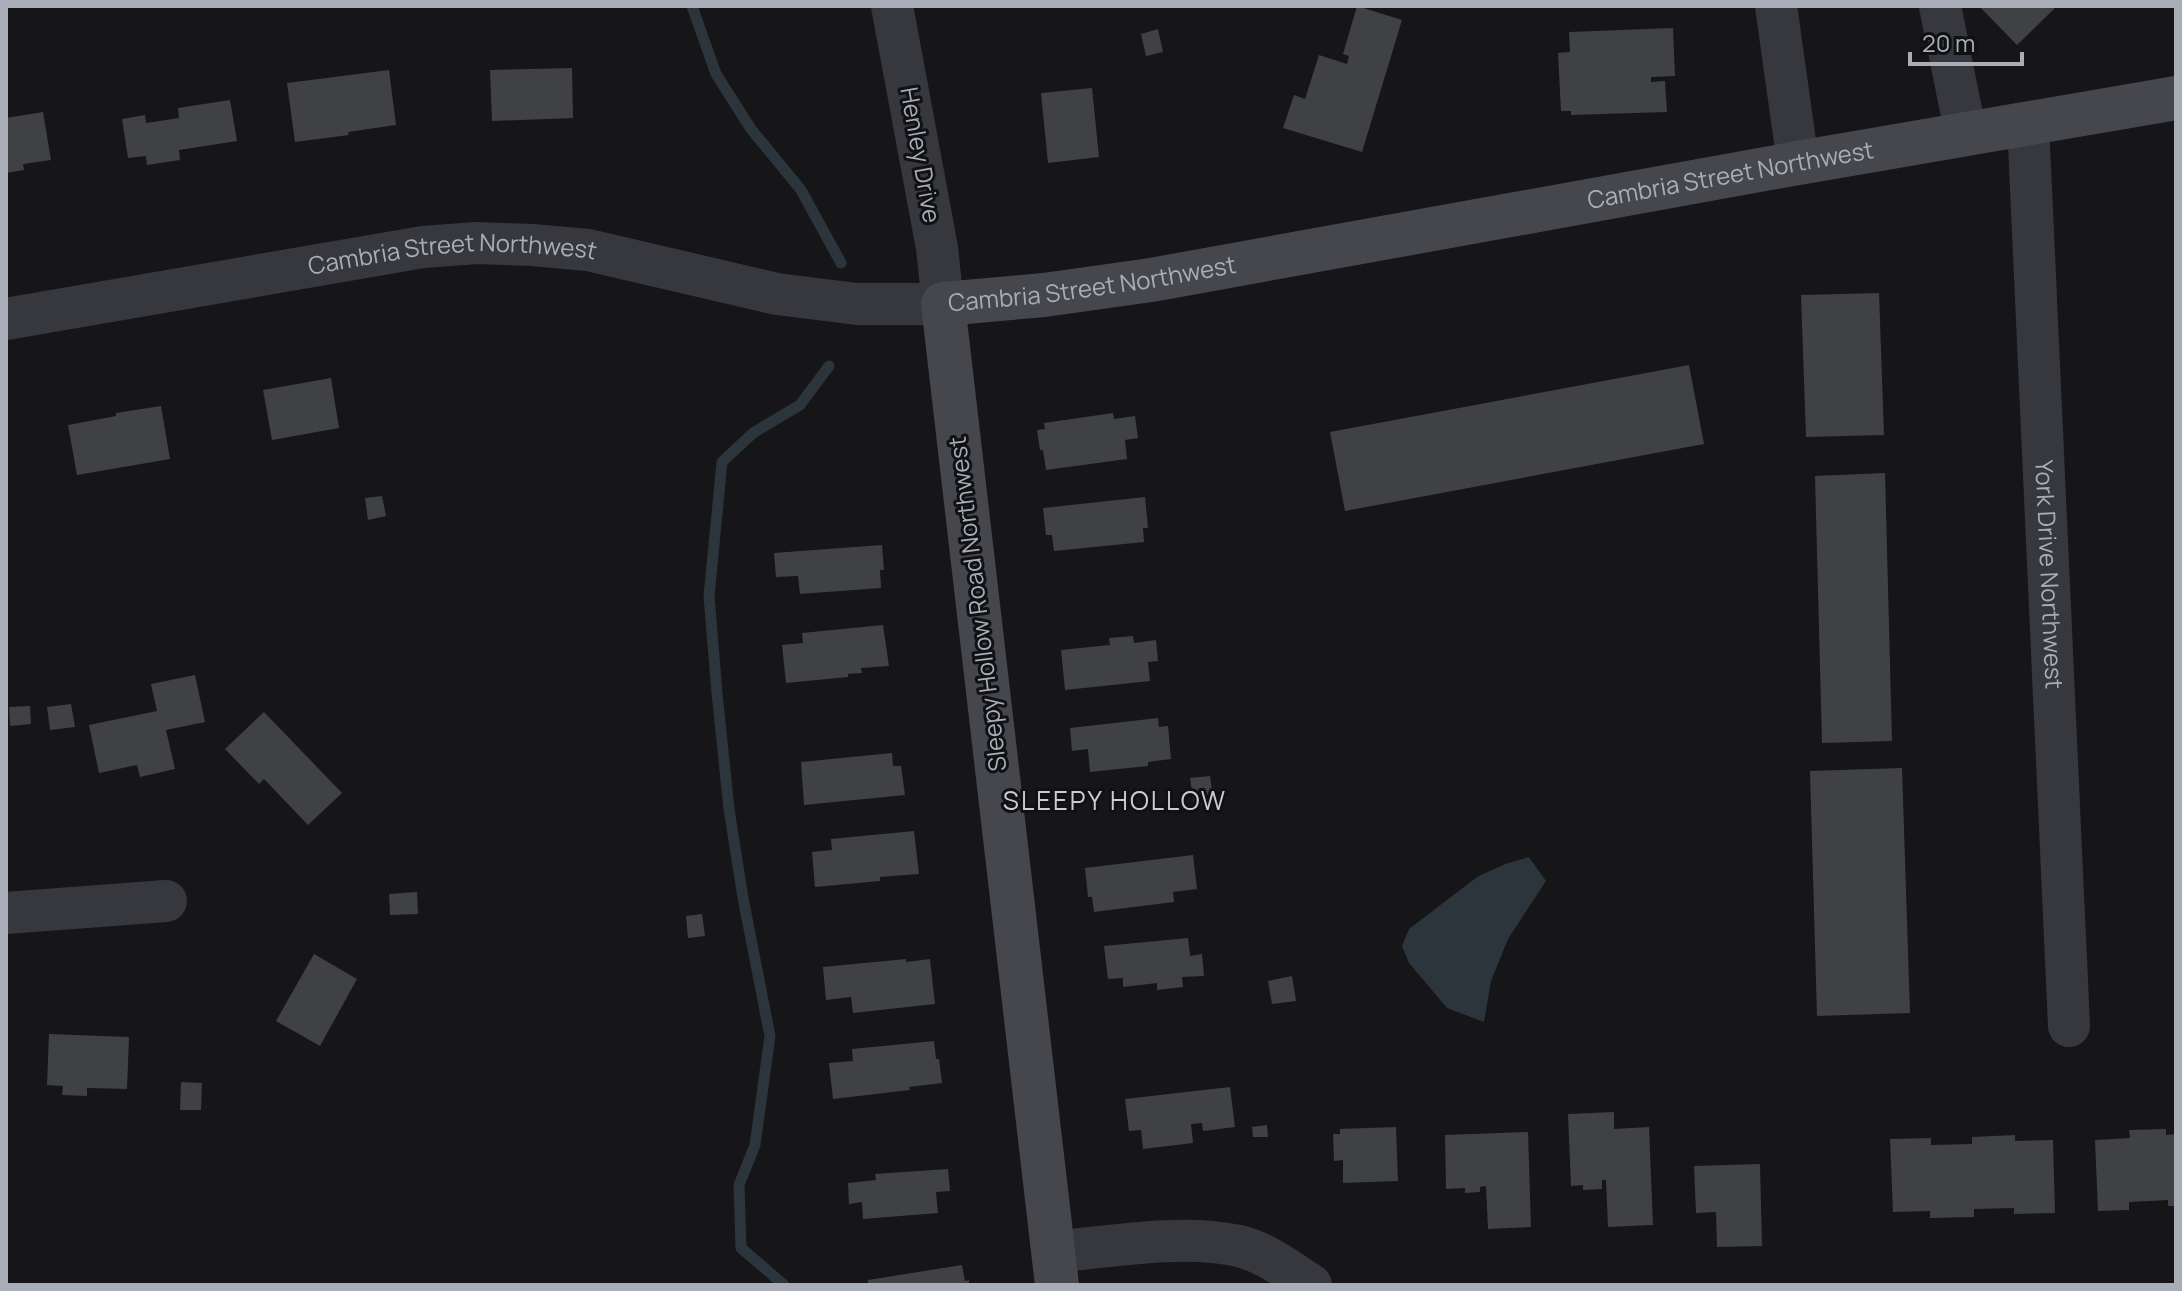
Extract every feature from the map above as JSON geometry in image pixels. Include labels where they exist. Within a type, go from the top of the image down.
[{"type":"street","name":"Henley Drive","points":[[892,6],[937,248],[943,304]]},
{"type":"street","points":[[1776,6],[1798,163]]},
{"type":"street","points":[[1940,6],[1966,135]]},
{"type":"street","name":"Cambria Street Northwest","points":[[6,319],[423,247],[477,243],[588,250],[777,294],[857,304],[943,304],[1044,295],[1151,280],[2176,98]]},
{"type":"street","name":"York Drive Northwest","points":[[2028,123],[2069,1026]]},
{"type":"street","name":"Sleepy Hollow Road Northwest","points":[[943,304],[1055,1268]]},
{"type":"street","points":[[6,913],[166,901]]},
{"type":"street","points":[[1055,1268],[1188,1240],[1236,1245],[1274,1260],[1311,1285]]},
{"type":"shaded area","points":[[1529,857],[1546,881],[1508,939],[1491,981],[1484,1022],[1447,1008],[1409,963],[1402,946],[1409,929],[1477,877]]},
{"type":"building","points":[[1357,6],[1402,20],[1362,152],[1283,128],[1294,95],[1305,99],[1319,55],[1347,64],[1349,56],[1343,54]]},
{"type":"building","points":[[1979,6],[2057,6],[2017,45]]},
{"type":"building","points":[[1673,28],[1675,76],[1651,77],[1651,82],[1665,81],[1667,112],[1571,115],[1571,111],[1561,111],[1558,53],[1570,52],[1569,32]]},
{"type":"building","points":[[1158,29],[1163,52],[1146,56],[1141,34]]},
{"type":"building","points":[[572,68],[573,118],[492,121],[490,70]]},
{"type":"building","points":[[389,70],[396,125],[295,142],[287,83]]},
{"type":"building","points":[[1092,88],[1099,157],[1048,163],[1041,93]]},
{"type":"building","points":[[230,100],[237,141],[179,150],[180,160],[147,165],[146,156],[128,158],[122,119],[145,115],[146,123],[179,118],[178,108]]},
{"type":"building","points":[[43,112],[51,160],[23,164],[24,170],[6,173],[6,118]]},
{"type":"building","points":[[1879,293],[1884,435],[1806,437],[1801,295]]},
{"type":"building","points":[[1689,365],[1704,444],[1345,511],[1330,432]]},
{"type":"building","points":[[331,378],[339,428],[272,440],[263,390]]},
{"type":"building","points":[[161,406],[170,459],[77,475],[68,425]]},
{"type":"building","points":[[1113,413],[1114,419],[1135,416],[1138,438],[1125,440],[1127,459],[1046,470],[1037,430],[1045,429],[1044,423]]},
{"type":"building","points":[[1885,473],[1892,741],[1822,743],[1815,476]]},
{"type":"building","points":[[382,496],[386,516],[368,520],[365,498]]},
{"type":"building","points":[[1145,497],[1148,528],[1143,528],[1144,542],[1054,551],[1052,535],[1046,535],[1043,508]]},
{"type":"building","points":[[882,545],[884,570],[880,570],[881,588],[800,594],[798,576],[776,577],[774,553]]},
{"type":"building","points":[[883,625],[889,666],[861,668],[862,673],[848,674],[848,677],[786,683],[782,645],[803,643],[802,633]]},
{"type":"building","points":[[1133,636],[1134,643],[1156,640],[1158,661],[1148,662],[1150,681],[1065,690],[1061,650],[1110,645],[1109,638]]},
{"type":"building","points":[[195,675],[205,722],[166,730],[175,769],[140,777],[137,765],[99,773],[89,725],[157,711],[151,684]]},
{"type":"building","points":[[71,704],[75,727],[50,730],[47,707]]},
{"type":"building","points":[[30,706],[31,724],[10,726],[9,707]]},
{"type":"building","points":[[264,712],[342,793],[308,825],[264,779],[259,784],[225,749]]},
{"type":"building","points":[[1158,718],[1159,727],[1168,726],[1171,759],[1148,762],[1148,766],[1090,772],[1088,749],[1072,751],[1070,728]]},
{"type":"building","points":[[892,753],[893,766],[901,766],[905,795],[804,805],[801,762]]},
{"type":"building","points":[[1902,768],[1910,1013],[1817,1016],[1810,771]]},
{"type":"building","points":[[1210,776],[1214,804],[1194,806],[1190,778]]},
{"type":"building","points":[[914,831],[919,874],[815,887],[812,852],[832,850],[831,839]]},
{"type":"building","points":[[1193,855],[1197,889],[1173,892],[1174,902],[1094,912],[1092,897],[1088,897],[1085,868]]},
{"type":"building","points":[[417,892],[418,914],[390,915],[389,894]]},
{"type":"building","points":[[702,914],[705,936],[688,938],[686,916]]},
{"type":"building","points":[[1188,938],[1190,956],[1202,954],[1204,976],[1182,977],[1183,987],[1157,990],[1157,983],[1123,987],[1123,978],[1108,979],[1104,946]]},
{"type":"building","points":[[314,954],[357,979],[320,1046],[276,1021]]},
{"type":"building","points":[[906,959],[906,962],[930,959],[935,1004],[853,1013],[851,997],[826,1000],[823,967]]},
{"type":"building","points":[[1292,976],[1296,1001],[1272,1004],[1268,981]]},
{"type":"building","points":[[49,1034],[129,1037],[127,1089],[87,1088],[87,1096],[62,1095],[63,1086],[47,1085]]},
{"type":"building","points":[[934,1041],[942,1083],[833,1099],[829,1063],[853,1061],[852,1049]]},
{"type":"building","points":[[181,1082],[202,1083],[201,1110],[180,1110]]},
{"type":"building","points":[[1230,1087],[1235,1127],[1203,1131],[1202,1123],[1191,1124],[1193,1143],[1143,1149],[1141,1130],[1129,1131],[1125,1099]]},
{"type":"building","points":[[1614,1112],[1614,1129],[1649,1127],[1653,1225],[1608,1227],[1606,1180],[1602,1180],[1602,1189],[1583,1190],[1583,1185],[1571,1186],[1568,1114]]},
{"type":"building","points":[[1267,1125],[1268,1137],[1253,1137],[1252,1127]]},
{"type":"building","points":[[1396,1127],[1398,1181],[1343,1183],[1343,1160],[1334,1161],[1333,1134],[1340,1134],[1340,1129]]},
{"type":"building","points":[[2166,1129],[2166,1135],[2176,1134],[2176,1206],[2168,1206],[2168,1200],[2129,1202],[2129,1210],[2098,1211],[2095,1140],[2130,1138],[2129,1130]]},
{"type":"building","points":[[1528,1132],[1531,1227],[1488,1229],[1486,1186],[1480,1187],[1480,1192],[1465,1193],[1465,1188],[1446,1189],[1445,1135]]},
{"type":"building","points":[[2015,1135],[2015,1141],[2053,1140],[2055,1213],[2014,1214],[2014,1208],[1974,1209],[1974,1217],[1930,1218],[1930,1211],[1893,1212],[1890,1139],[1931,1138],[1931,1145],[1972,1144],[1972,1137]]},
{"type":"building","points":[[1760,1164],[1762,1246],[1717,1247],[1716,1212],[1696,1213],[1694,1166]]},
{"type":"building","points":[[948,1169],[950,1191],[936,1192],[938,1213],[863,1219],[862,1202],[849,1204],[848,1183],[876,1180],[875,1174]]},
{"type":"building","points":[[962,1265],[965,1281],[969,1280],[969,1285],[868,1285],[868,1280]]},
{"type":"waterway","points":[[692,6],[716,74],[751,129],[801,190],[841,263]]},
{"type":"waterway","points":[[784,1285],[741,1248],[739,1185],[755,1145],[770,1036],[729,809],[709,596],[722,462],[753,433],[800,405],[829,366]]},
{"type":"district","name":"SLEEPY HOLLOW","points":[[1115,801]]}]
